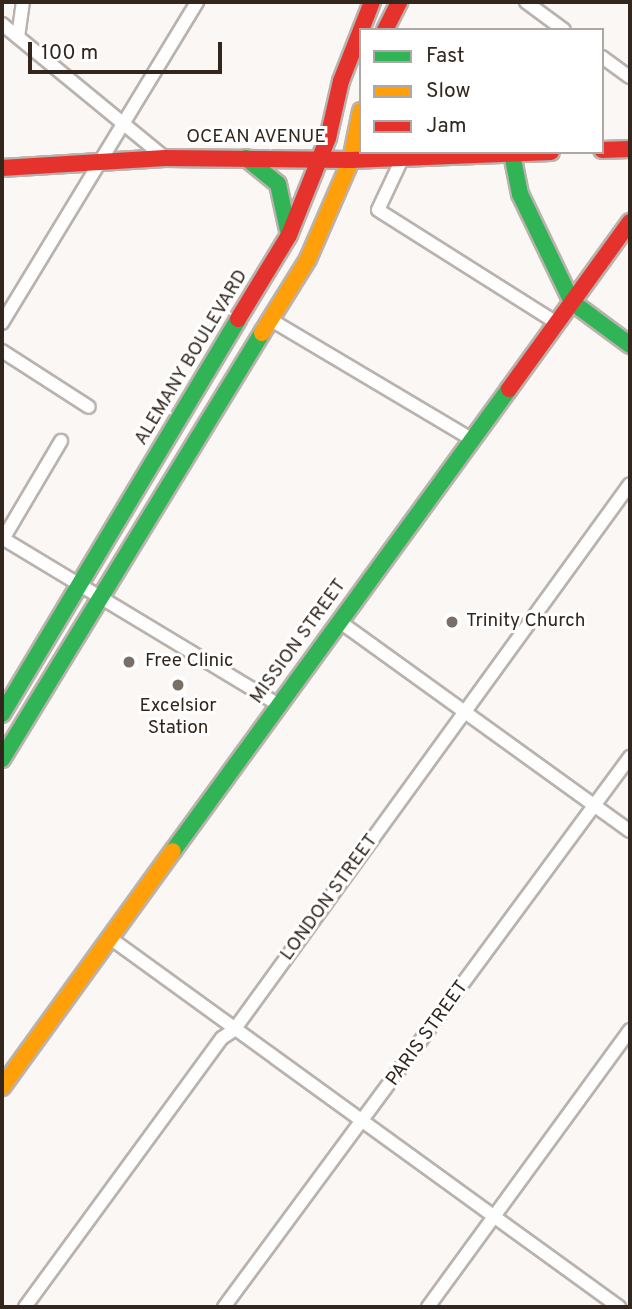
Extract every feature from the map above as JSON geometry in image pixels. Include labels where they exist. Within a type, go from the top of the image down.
[{"type":"main road","name":"ALEMANY BOULEVARD","points":[[362,28],[372,2]]},
{"type":"main road","points":[[386,28],[400,2]]},
{"type":"main road","name":"ALEMANY BOULEVARD","points":[[2,714],[289,235],[320,159],[341,81],[359,35]]},
{"type":"main road","points":[[2,759],[308,259],[351,159],[359,121]]},
{"type":"main road","points":[[604,150],[630,149]]},
{"type":"main road","name":"OCEAN AVENUE","points":[[2,168],[165,158],[402,159],[512,154]]},
{"type":"main road","points":[[512,154],[520,194],[572,302],[630,345]]},
{"type":"main road","points":[[246,158],[278,184],[289,235]]},
{"type":"main road","name":"MISSION STREET","points":[[2,1087],[630,222]]},
{"type":"street","points":[[18,37],[23,2]]},
{"type":"street","points":[[2,323],[197,2]]},
{"type":"street","points":[[526,2],[561,28]]},
{"type":"street","points":[[2,24],[165,158]]},
{"type":"street","points":[[604,58],[630,77]]},
{"type":"street","points":[[402,159],[378,210],[557,323]]},
{"type":"street","points":[[271,320],[472,440]]},
{"type":"street","points":[[2,351],[89,407]]},
{"type":"street","points":[[61,440],[2,538],[76,587],[279,705]]},
{"type":"street","name":"LONDON STREET","points":[[25,1307],[222,1038],[234,1030],[630,484]]},
{"type":"street","points":[[340,622],[630,831]]},
{"type":"street","name":"PARIS STREET","points":[[224,1307],[353,1130],[363,1124],[630,757]]},
{"type":"street","points":[[110,938],[619,1307]]},
{"type":"street","points":[[428,1307],[630,1030]]},
{"type":"street","points":[[626,1307],[630,1301]]},
{"type":"traffic: fast","points":[[512,154],[520,194],[572,302],[630,345]]},
{"type":"traffic: fast","points":[[246,158],[278,184],[289,235]]},
{"type":"traffic: fast","points":[[2,714],[238,319]]},
{"type":"traffic: fast","points":[[2,759],[262,333]]},
{"type":"traffic: fast","points":[[173,851],[509,389]]},
{"type":"traffic: slow","points":[[262,333],[308,259],[351,160],[359,121]]},
{"type":"traffic: slow","points":[[2,1087],[173,851]]},
{"type":"traffic: jam","points":[[362,28],[372,2]]},
{"type":"traffic: jam","points":[[386,28],[399,2]]},
{"type":"traffic: jam","points":[[238,319],[289,235],[328,138],[341,81],[359,35]]},
{"type":"traffic: jam","points":[[604,150],[630,149]]},
{"type":"traffic: jam","points":[[2,168],[165,158],[351,160],[501,154]]},
{"type":"traffic: jam","points":[[509,389],[630,222]]},
{"type":"place","name":"Trinity Church","points":[[452,622]]},
{"type":"place","name":"Free Clinic","points":[[129,662]]},
{"type":"place","name":"Excelsior Station","points":[[178,685]]}]
